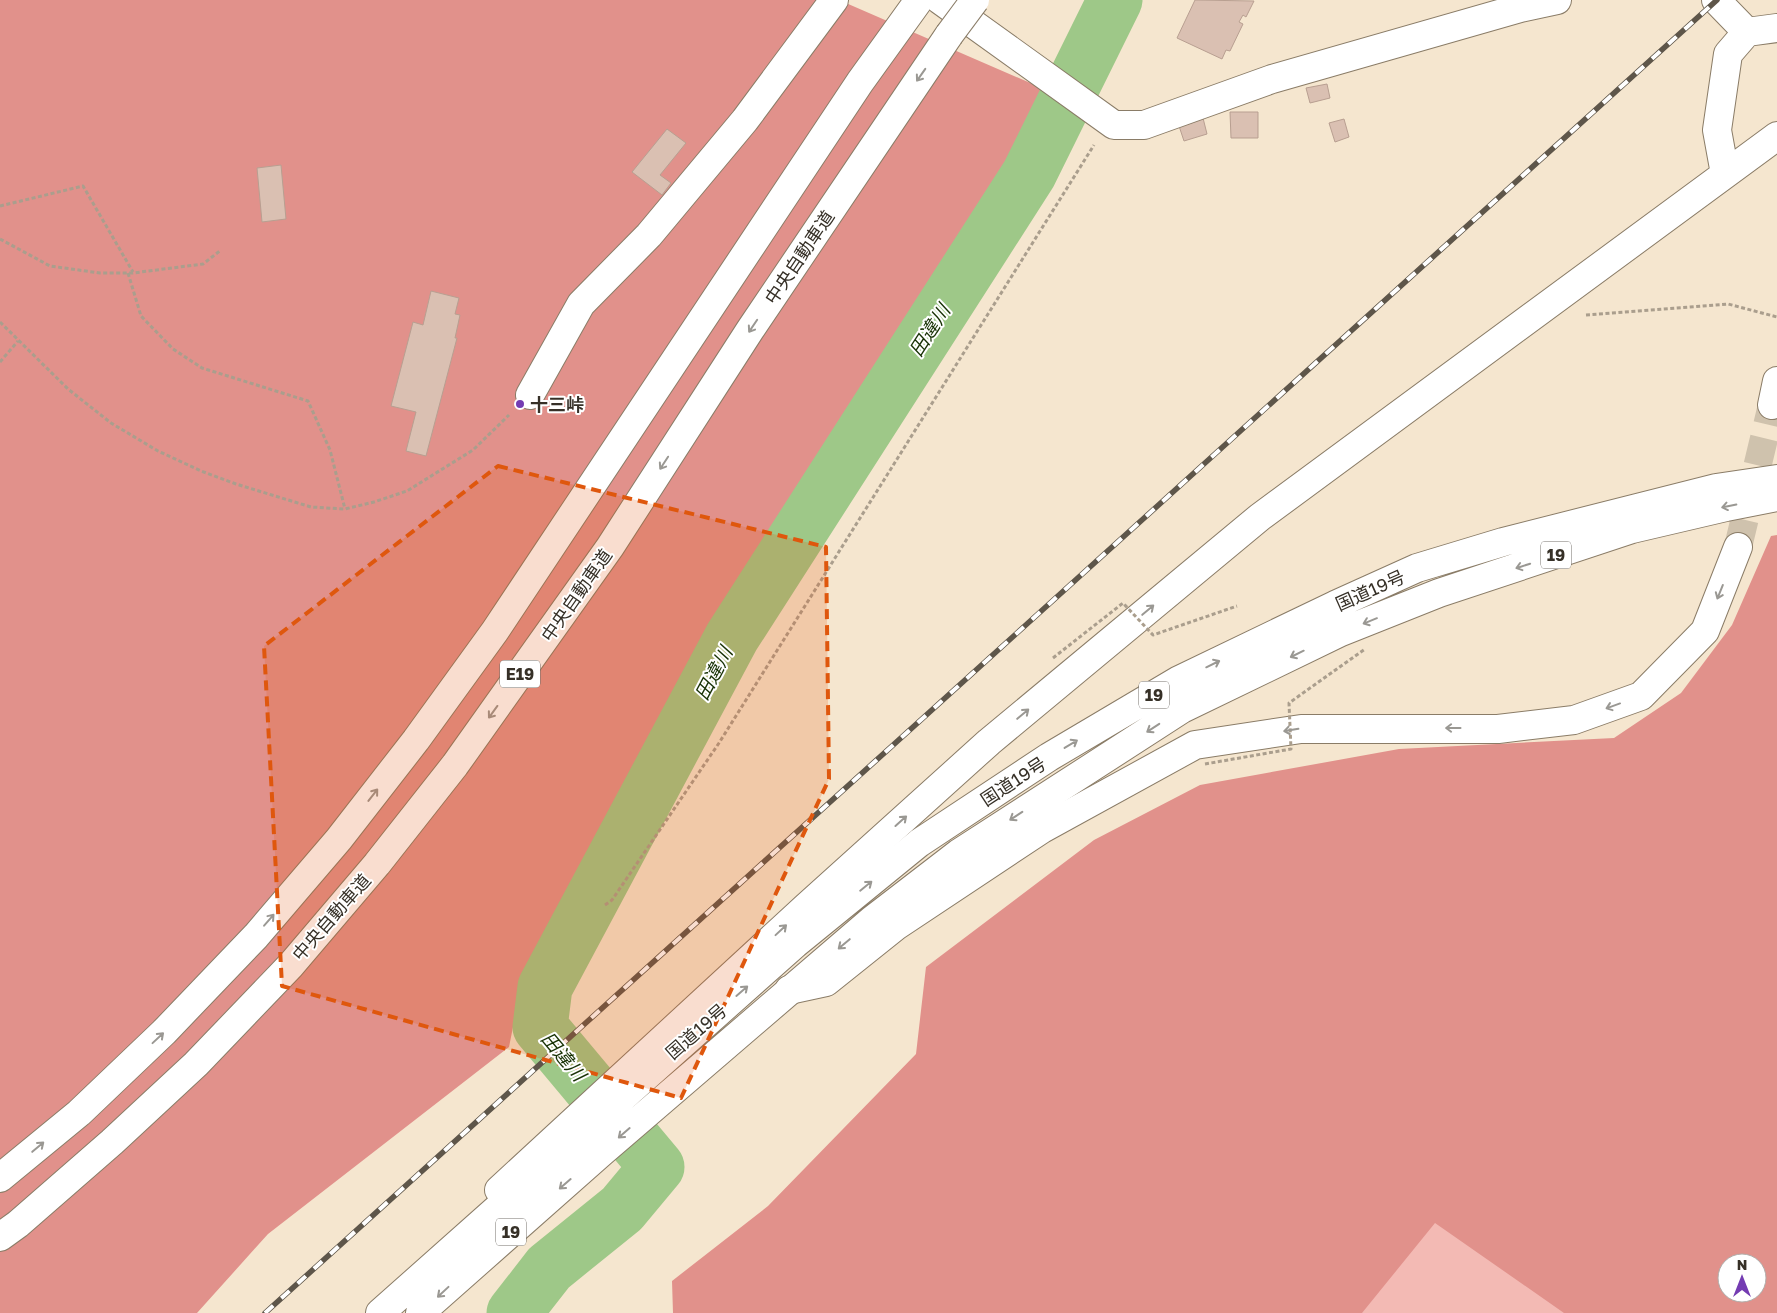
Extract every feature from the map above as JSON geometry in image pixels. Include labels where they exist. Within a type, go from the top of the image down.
[{"type":"main road","points":[[530,395],[581,304],[649,235],[732,135],[834,0]]},
{"type":"main road","points":[[926,0],[1050,77],[1114,125],[1144,124],[1272,79],[1520,8],[1557,0]]},
{"type":"main road","name":"E19","points":[[0,1178],[79,1113],[164,1032],[256,936],[339,839],[416,740],[495,631],[860,82],[926,0]]},
{"type":"main road","name":"中央自動車道","points":[[0,1237],[18,1224],[112,1142],[196,1064],[291,965],[377,864],[455,765],[610,547],[745,338],[974,0]]},
{"type":"main road","points":[[1716,0],[1747,32]]},
{"type":"main road","points":[[1725,174],[1717,130],[1728,54],[1747,32],[1777,28]]},
{"type":"main road","points":[[621,1087],[989,742],[1260,517],[1725,174],[1765,156],[1777,136]]},
{"type":"main road","name":"国道19号","points":[[380,1313],[483,1220],[580,1124],[621,1087],[919,843],[1049,757],[1179,680],[1334,605],[1417,568],[1504,542],[1716,488],[1777,479]]},
{"type":"main road","name":"国道19号","points":[[420,1313],[602,1152],[872,920],[959,853],[1182,709],[1341,632],[1439,593],[1632,529],[1777,497]]},
{"type":"main road","points":[[789,990],[826,982],[896,926],[1042,828],[1195,745],[1301,729],[1498,729],[1574,720],[1641,696],[1705,631],[1738,547]]},
{"type":"path","points":[[605,905],[612,900],[719,744],[1104,119]]},
{"type":"path","points":[[0,206],[84,186],[133,273]]},
{"type":"path","points":[[0,240],[50,266],[100,273],[133,273],[202,264],[221,250]]},
{"type":"path","points":[[128,273],[141,316],[173,349],[202,368],[308,401],[330,450],[345,509]]},
{"type":"path","points":[[1583,315],[1728,304],[1777,317]]},
{"type":"path","points":[[0,322],[68,389],[111,423],[158,451],[201,471],[236,484],[311,507],[345,509],[407,491],[473,450],[530,395]]},
{"type":"path","points":[[0,362],[18,341]]},
{"type":"path","points":[[1053,658],[1123,602],[1153,635],[1237,606]]},
{"type":"path","points":[[1205,764],[1291,749],[1289,703],[1365,649]]},
{"type":"highlighted area","points":[[498,466],[826,547],[829,779],[681,1098],[282,986],[264,646]]},
{"type":"shaded area","points":[[0,0],[839,0],[1058,95],[969,244],[710,634],[520,992],[509,1047],[268,1234],[197,1313],[0,1313]]},
{"type":"shaded area","points":[[1777,535],[1777,1313],[1564,1313],[1435,1223],[1362,1313],[673,1313],[672,1281],[768,1206],[916,1054],[926,967],[1094,840],[1200,785],[1399,749],[1614,738],[1681,693],[1732,625],[1771,536]]},
{"type":"shaded area","points":[[1378,1172],[1691,1313],[1264,1313]]},
{"type":"building","points":[[1195,0],[1254,1],[1246,17],[1243,15],[1239,22],[1243,24],[1230,51],[1226,50],[1222,59],[1177,38]]},
{"type":"building","points":[[1327,84],[1330,98],[1310,103],[1306,88]]},
{"type":"building","points":[[1230,112],[1258,112],[1258,138],[1231,138]]},
{"type":"building","points":[[1203,118],[1207,134],[1184,141],[1179,126]]},
{"type":"building","points":[[1344,119],[1349,137],[1335,142],[1329,123]]},
{"type":"building","points":[[667,129],[686,143],[660,175],[671,183],[662,195],[632,172]]},
{"type":"building","points":[[281,165],[286,219],[262,222],[257,168]]},
{"type":"building","points":[[431,291],[459,298],[455,314],[460,315],[455,338],[457,338],[426,456],[406,451],[416,412],[391,406],[413,322],[423,325]]},
{"type":"waterway","name":"田違川","points":[[514,1313],[549,1268],[622,1209],[657,1167],[540,1027],[545,987],[732,637],[1029,174],[1115,0]]},
{"type":"tunnel","points":[[1738,547],[1772,405]]},
{"type":"railway","points":[[265,1313],[1717,0]]},
{"type":"place","name":"十三峠","points":[[520,404]]}]
